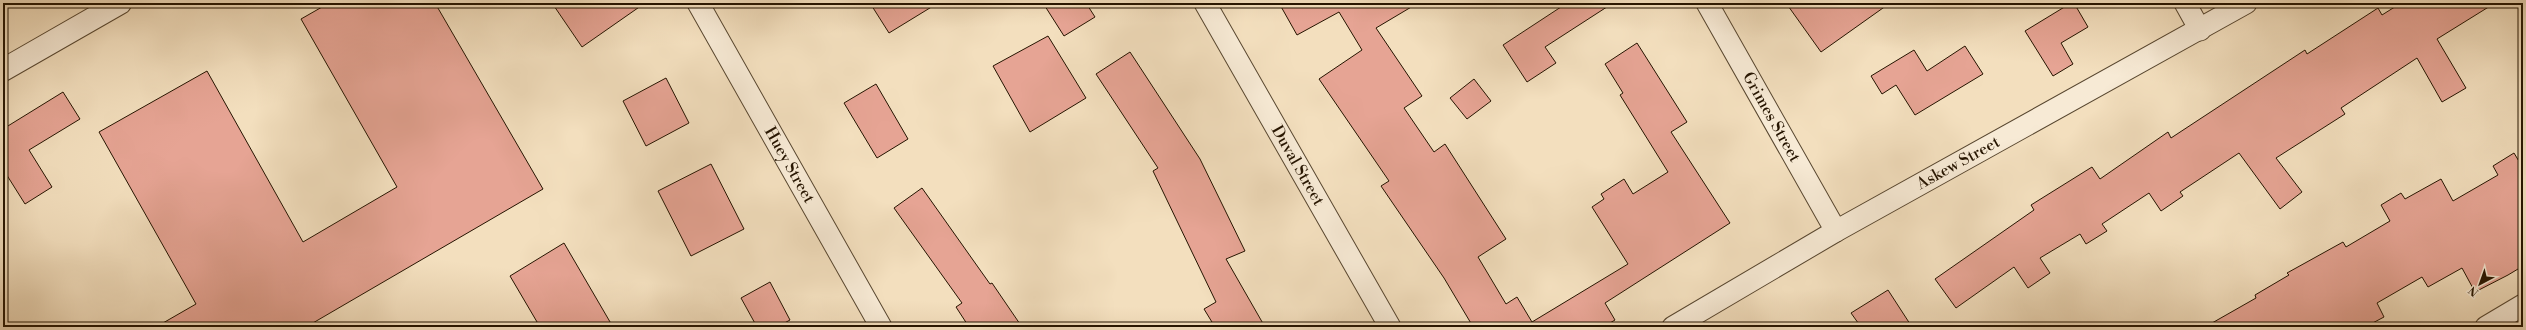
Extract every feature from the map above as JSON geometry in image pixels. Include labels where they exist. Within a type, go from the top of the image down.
[{"type":"street","points":[[3,70],[120,3]]},
{"type":"street","name":"Huey Street","points":[[698,3],[881,327]]},
{"type":"street","name":"Duval Street","points":[[1205,3],[1390,327]]},
{"type":"street","name":"Grimes Street","points":[[1707,3],[1836,232]]},
{"type":"street","points":[[2185,3],[2200,30]]},
{"type":"street","name":"Askew Street","points":[[1673,327],[1836,232],[2246,3]]},
{"type":"street","points":[[2486,327],[2523,305]]},
{"type":"building","points":[[329,3],[435,3],[543,189],[306,327],[156,327],[196,304],[99,132],[207,71],[303,242],[397,187],[301,19]]},
{"type":"building","points":[[552,3],[645,3],[582,47]]},
{"type":"building","points":[[870,3],[938,3],[889,33]]},
{"type":"building","points":[[1043,3],[1086,3],[1095,17],[1064,36]]},
{"type":"building","points":[[1279,3],[1418,3],[1376,28],[1422,96],[1404,108],[1434,152],[1445,144],[1506,239],[1478,257],[1506,304],[1517,297],[1532,322],[1628,264],[1592,207],[1604,199],[1601,194],[1624,179],[1633,194],[1668,172],[1620,95],[1623,93],[1605,64],[1637,43],[1687,122],[1671,132],[1730,223],[1605,303],[1615,320],[1603,327],[1469,327],[1472,325],[1444,278],[1381,186],[1389,181],[1319,79],[1362,50],[1339,12],[1297,35]]},
{"type":"building","points":[[1567,3],[1613,3],[1545,47],[1556,63],[1527,82],[1503,45]]},
{"type":"building","points":[[1786,3],[1890,3],[1821,52]]},
{"type":"building","points":[[2071,3],[2074,3],[2088,27],[2061,43],[2073,64],[2053,76],[2025,31]]},
{"type":"building","points":[[2401,3],[2495,3],[2437,39],[2466,88],[2442,102],[2417,58],[2341,108],[2345,114],[2276,158],[2302,192],[2280,209],[2239,153],[2180,192],[2183,196],[2161,211],[2149,193],[2102,224],[2107,231],[2086,244],[2080,234],[2040,258],[2050,273],[2028,288],[2014,267],[1956,308],[1935,279],[2034,210],[2031,205],[2092,167],[2100,179],[2168,132],[2171,138],[2305,50],[2307,54],[2378,8],[2382,15]]},
{"type":"building","points":[[1048,36],[1086,98],[1030,132],[993,66]]},
{"type":"building","points":[[1965,46],[1983,74],[1915,115],[1896,85],[1882,94],[1871,76],[1914,50],[1927,71]]},
{"type":"building","points":[[1130,52],[1200,159],[1245,251],[1226,259],[1265,327],[1215,327],[1204,309],[1216,302],[1153,171],[1158,168],[1096,74]]},
{"type":"building","points":[[666,78],[689,123],[646,146],[623,101]]},
{"type":"building","points":[[1474,79],[1491,101],[1467,119],[1450,98]]},
{"type":"building","points":[[876,84],[908,139],[877,158],[844,103]]},
{"type":"building","points":[[63,92],[80,119],[29,150],[52,187],[25,204],[3,169],[3,129]]},
{"type":"building","points":[[2514,153],[2523,168],[2523,266],[2508,275],[2475,292],[2462,268],[2428,287],[2422,277],[2377,303],[2384,317],[2365,327],[2205,327],[2256,298],[2255,295],[2289,275],[2287,273],[2343,242],[2346,247],[2390,221],[2381,205],[2401,193],[2405,199],[2441,179],[2453,201],[2498,175],[2493,166]]},
{"type":"building","points":[[711,164],[744,229],[691,256],[658,191]]},
{"type":"building","points":[[922,188],[990,284],[992,283],[1022,327],[969,327],[956,307],[962,303],[894,208]]},
{"type":"building","points":[[564,243],[613,327],[540,327],[510,276]]},
{"type":"building","points":[[770,282],[790,320],[777,327],[757,327],[741,298]]},
{"type":"building","points":[[1888,290],[1912,327],[1861,327],[1851,313]]}]
